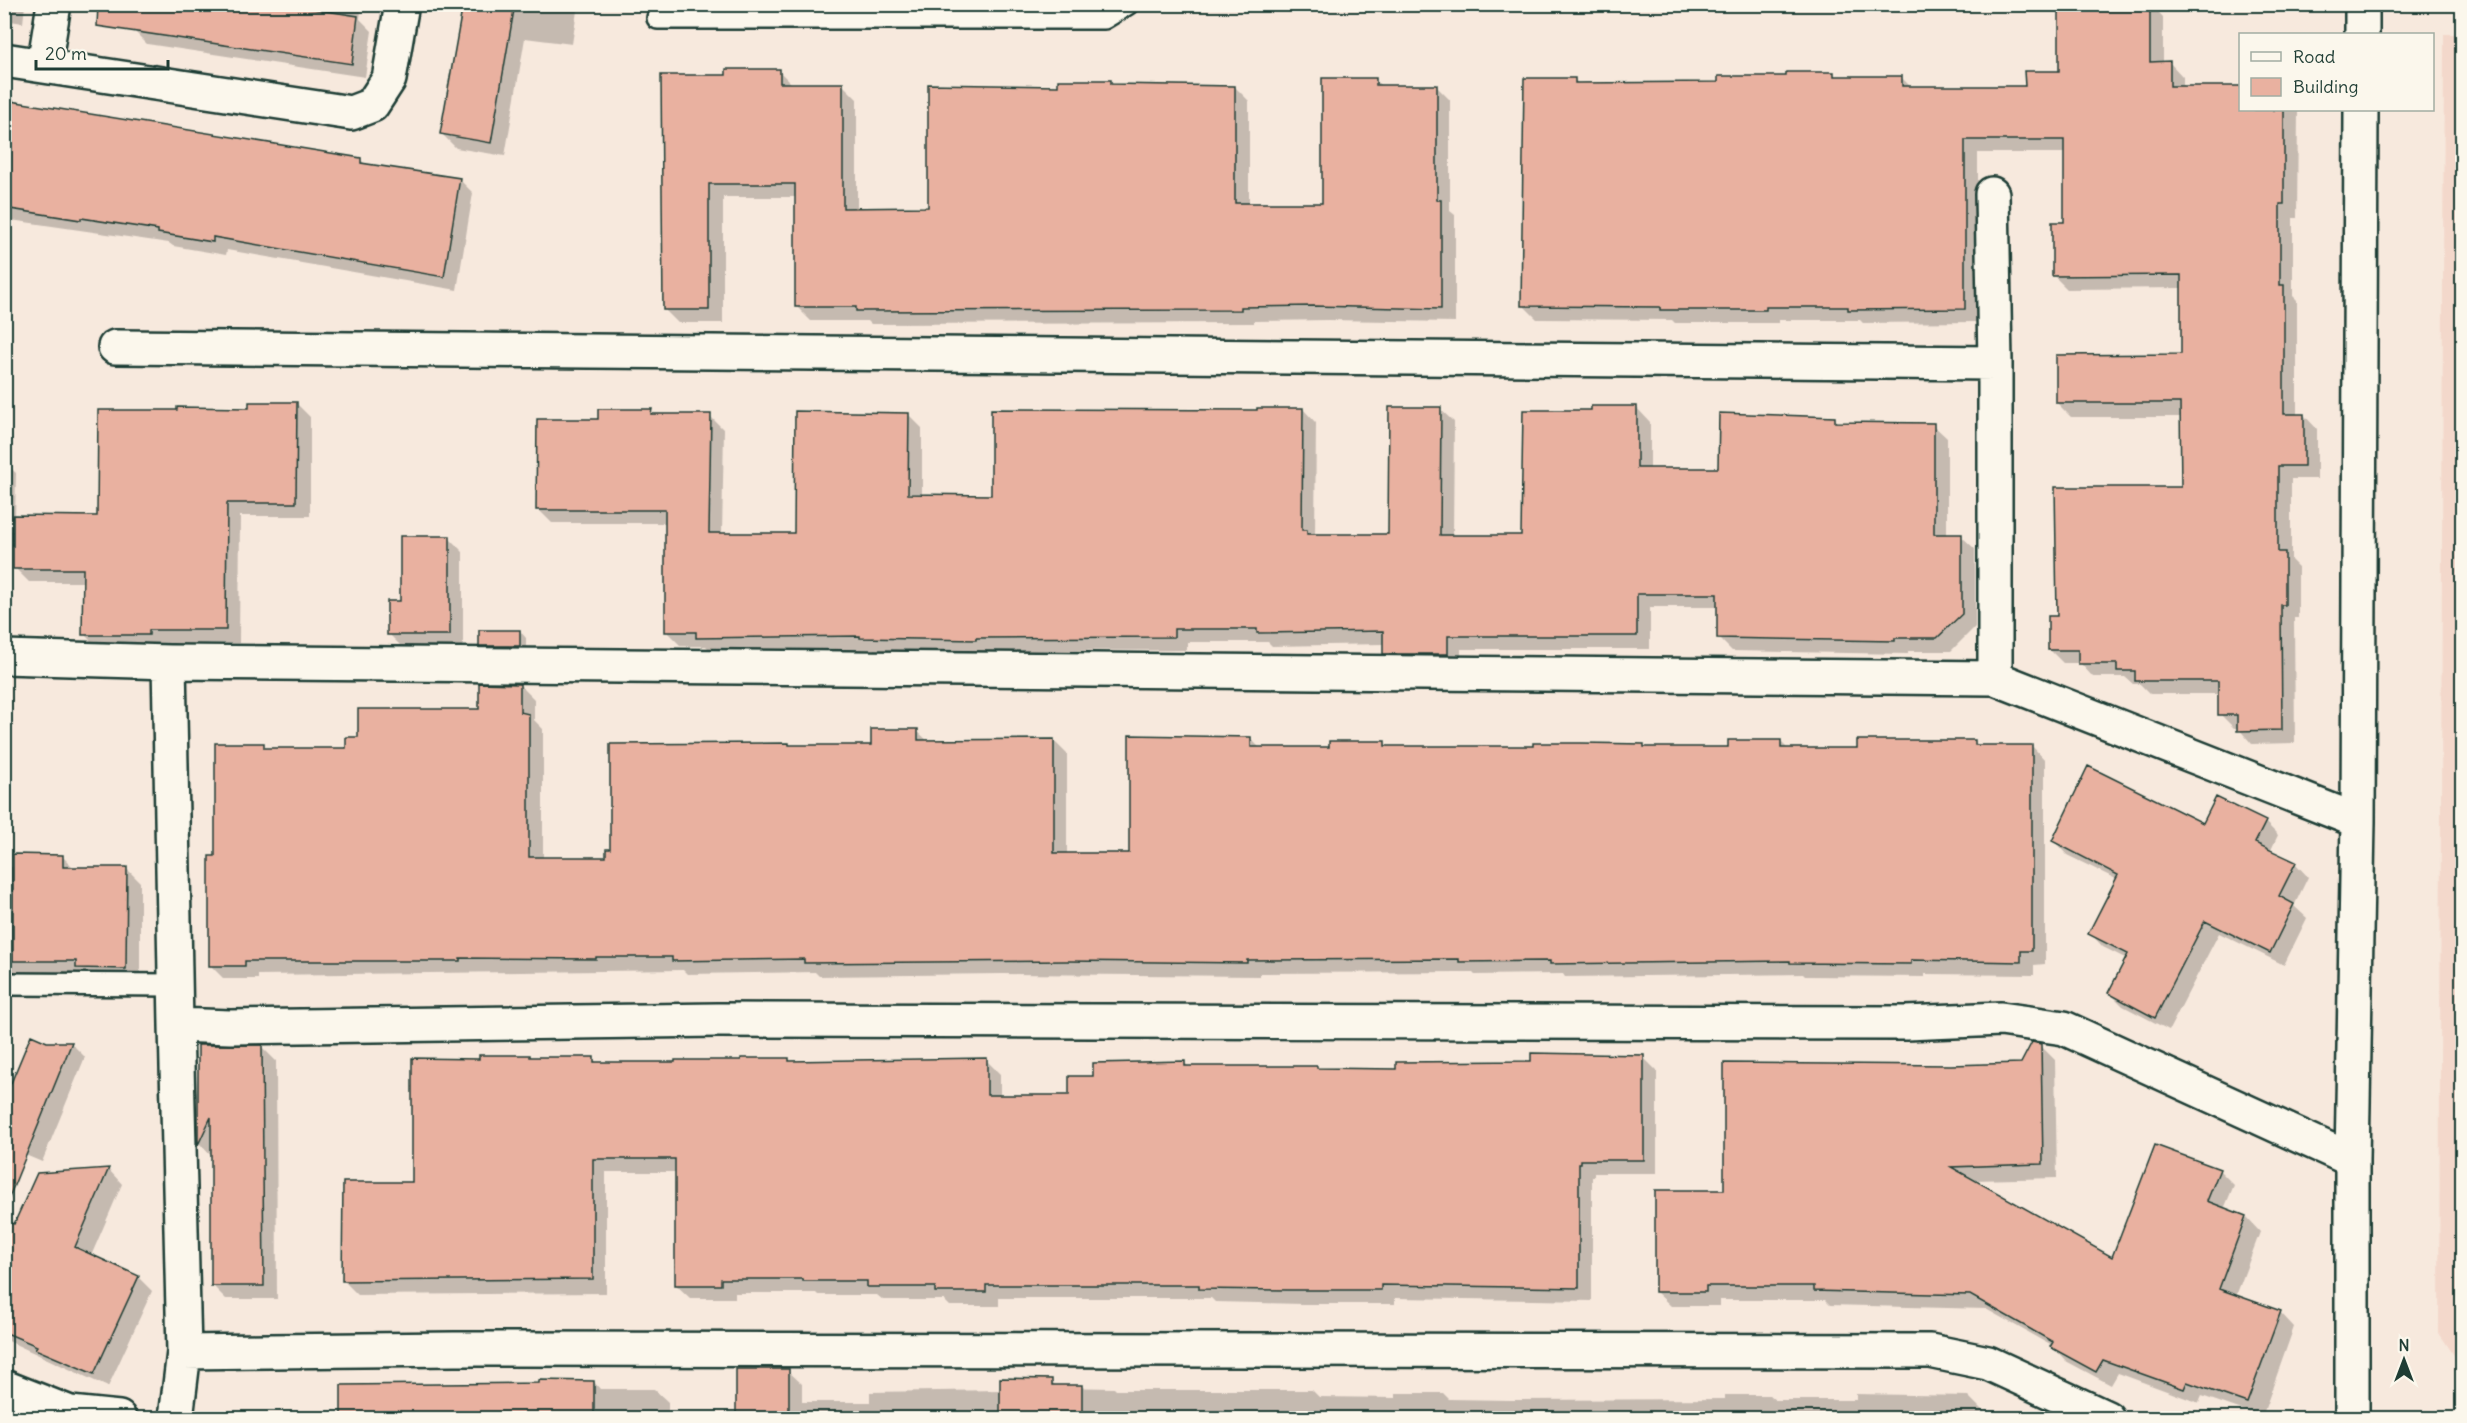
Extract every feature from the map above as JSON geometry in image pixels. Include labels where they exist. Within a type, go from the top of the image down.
[{"type":"street","points":[[44,66],[54,4]]},
{"type":"street","points":[[4,60],[351,112],[372,105],[389,79],[402,4]]},
{"type":"street","points":[[2362,4],[2362,33]]},
{"type":"street","points":[[2352,1419],[2352,1160],[2358,821],[2361,111]]},
{"type":"street","points":[[1992,194],[1995,363],[1995,678]]},
{"type":"street","points":[[115,347],[1995,363]]},
{"type":"street","points":[[4,657],[170,662],[1995,678],[2358,821]]},
{"type":"street","points":[[170,662],[184,1352],[177,1419]]},
{"type":"street","points":[[176,1025],[230,1027],[718,1020],[1906,1023],[2001,1019],[2064,1028],[2352,1160]]},
{"type":"street","points":[[184,1352],[454,1349],[1930,1351],[1988,1363],[2107,1419]]},
{"type":"street","points":[[4,1387],[70,1413],[119,1419]]},
{"type":"lane","points":[[658,18],[1104,18],[1127,4]]},
{"type":"lane","points":[[4,984],[176,985]]},
{"type":"shaded area","points":[[2444,34],[2462,34],[2462,1367],[2439,1333]]},
{"type":"building","points":[[98,4],[281,4],[358,16],[352,64],[97,26]]},
{"type":"building","points":[[463,4],[515,4],[491,143],[440,134]]},
{"type":"building","points":[[2059,4],[2150,4],[2150,62],[2170,61],[2170,86],[2239,86],[2239,111],[2284,111],[2284,204],[2280,204],[2280,285],[2284,285],[2284,414],[2304,414],[2304,466],[2278,466],[2278,552],[2285,552],[2285,605],[2281,605],[2282,730],[2237,731],[2237,715],[2218,715],[2218,681],[2135,681],[2135,671],[2117,671],[2117,664],[2078,664],[2078,650],[2048,650],[2048,616],[2057,616],[2055,487],[2181,487],[2180,403],[2056,403],[2056,355],[2181,354],[2181,275],[2052,276],[2052,222],[2064,222],[2064,140],[1965,140],[1965,309],[1848,310],[1848,307],[1766,307],[1766,310],[1660,310],[1660,307],[1521,306],[1524,78],[1575,78],[1575,83],[1718,82],[1718,76],[1786,76],[1786,72],[1834,72],[1834,76],[1902,76],[1902,86],[2025,86],[2024,71],[2059,71]]},
{"type":"building","points":[[726,69],[780,69],[780,83],[843,83],[843,208],[928,207],[928,84],[1058,86],[1058,80],[1111,80],[1111,84],[1235,86],[1235,203],[1322,203],[1322,78],[1376,78],[1376,85],[1437,85],[1437,200],[1441,200],[1441,309],[1313,306],[1241,307],[1241,310],[856,311],[856,307],[795,307],[795,184],[709,184],[709,310],[663,310],[661,75],[726,75]]},
{"type":"building","points":[[4,100],[361,158],[361,163],[460,178],[444,277],[213,237],[213,242],[158,233],[158,230],[4,208]]},
{"type":"building","points":[[249,402],[297,402],[296,503],[227,503],[226,630],[149,630],[149,635],[82,635],[83,569],[13,569],[13,515],[97,516],[98,410],[177,410],[177,407],[249,408]]},
{"type":"building","points":[[1591,406],[1637,406],[1637,468],[1718,468],[1719,413],[1835,417],[1835,422],[1934,423],[1934,534],[1962,534],[1962,614],[1937,638],[1895,638],[1895,641],[1717,638],[1717,594],[1637,594],[1637,636],[1448,636],[1448,654],[1383,654],[1383,631],[1257,633],[1257,629],[1174,629],[1174,637],[976,638],[976,640],[860,638],[860,636],[696,638],[696,632],[665,632],[665,510],[536,510],[537,419],[598,419],[598,409],[652,409],[651,414],[711,414],[709,533],[794,533],[795,411],[909,413],[908,494],[991,495],[991,409],[1257,410],[1257,408],[1303,408],[1302,530],[1307,530],[1307,534],[1388,534],[1389,407],[1441,407],[1440,535],[1521,535],[1523,410],[1591,410]]},
{"type":"building","points":[[400,536],[450,536],[450,635],[387,635],[387,601],[400,601]]},
{"type":"building","points":[[479,630],[520,630],[520,646],[479,646]]},
{"type":"building","points":[[479,683],[520,684],[520,712],[529,714],[529,857],[606,857],[606,849],[610,849],[610,744],[871,745],[871,729],[918,729],[918,740],[1054,739],[1054,853],[1129,853],[1129,735],[1251,737],[1251,747],[1329,747],[1329,741],[1385,741],[1385,746],[1533,746],[1533,743],[1581,743],[1644,744],[1644,747],[1728,747],[1728,740],[1781,740],[1781,748],[1857,748],[1857,740],[1975,740],[1975,745],[2032,745],[2032,951],[2021,951],[2021,962],[1911,960],[1911,964],[1790,963],[1790,961],[1550,964],[1550,961],[1459,962],[1459,959],[1247,960],[1247,963],[1067,961],[804,963],[804,959],[672,961],[672,957],[596,957],[596,959],[460,958],[460,961],[245,961],[245,966],[209,966],[209,856],[215,856],[215,743],[264,743],[264,748],[346,748],[346,737],[358,737],[358,709],[479,709]]},
{"type":"building","points":[[2088,766],[2203,823],[2216,797],[2266,821],[2255,843],[2296,862],[2279,896],[2294,904],[2270,953],[2205,921],[2155,1018],[2108,993],[2128,954],[2088,934],[2118,875],[2052,841]]},
{"type":"building","points":[[13,854],[63,855],[63,867],[127,867],[126,969],[76,968],[76,961],[13,961]]},
{"type":"building","points":[[31,1035],[47,1042],[72,1042],[6,1205],[4,1100]]},
{"type":"building","points":[[2032,1042],[2041,1044],[2043,1164],[1951,1167],[2112,1257],[2155,1145],[2220,1169],[2207,1201],[2246,1216],[2219,1289],[2281,1311],[2247,1403],[2187,1382],[2184,1389],[2103,1360],[2096,1372],[2050,1347],[2053,1342],[1970,1295],[1814,1291],[1814,1286],[1706,1286],[1706,1292],[1655,1292],[1655,1190],[1724,1190],[1724,1063],[1951,1065],[2021,1063]]},
{"type":"building","points":[[198,1045],[262,1045],[264,1286],[211,1286],[211,1117],[198,1145]]},
{"type":"building","points":[[1531,1053],[1644,1055],[1644,1160],[1581,1160],[1579,1163],[1579,1288],[1381,1285],[1381,1290],[1287,1290],[1199,1289],[1199,1285],[986,1285],[986,1292],[935,1292],[935,1287],[867,1287],[867,1281],[803,1281],[803,1279],[721,1279],[721,1285],[675,1285],[675,1159],[593,1159],[593,1279],[342,1281],[343,1182],[412,1182],[412,1058],[479,1059],[479,1055],[530,1055],[530,1057],[594,1057],[594,1062],[675,1062],[675,1060],[741,1060],[741,1058],[789,1058],[789,1061],[987,1058],[987,1095],[1069,1095],[1069,1076],[1093,1076],[1093,1063],[1185,1061],[1185,1066],[1317,1066],[1317,1068],[1396,1069],[1396,1062],[1531,1061]]},
{"type":"building","points":[[109,1168],[75,1247],[139,1276],[94,1374],[35,1349],[37,1346],[4,1332],[4,1220],[14,1224],[37,1173]]},
{"type":"building","points":[[736,1369],[789,1369],[789,1419],[736,1419]]},
{"type":"building","points":[[1000,1378],[1052,1379],[1052,1385],[1082,1385],[1082,1419],[1000,1419]]},
{"type":"building","points":[[539,1380],[594,1381],[594,1419],[341,1419],[341,1385],[539,1383]]}]
